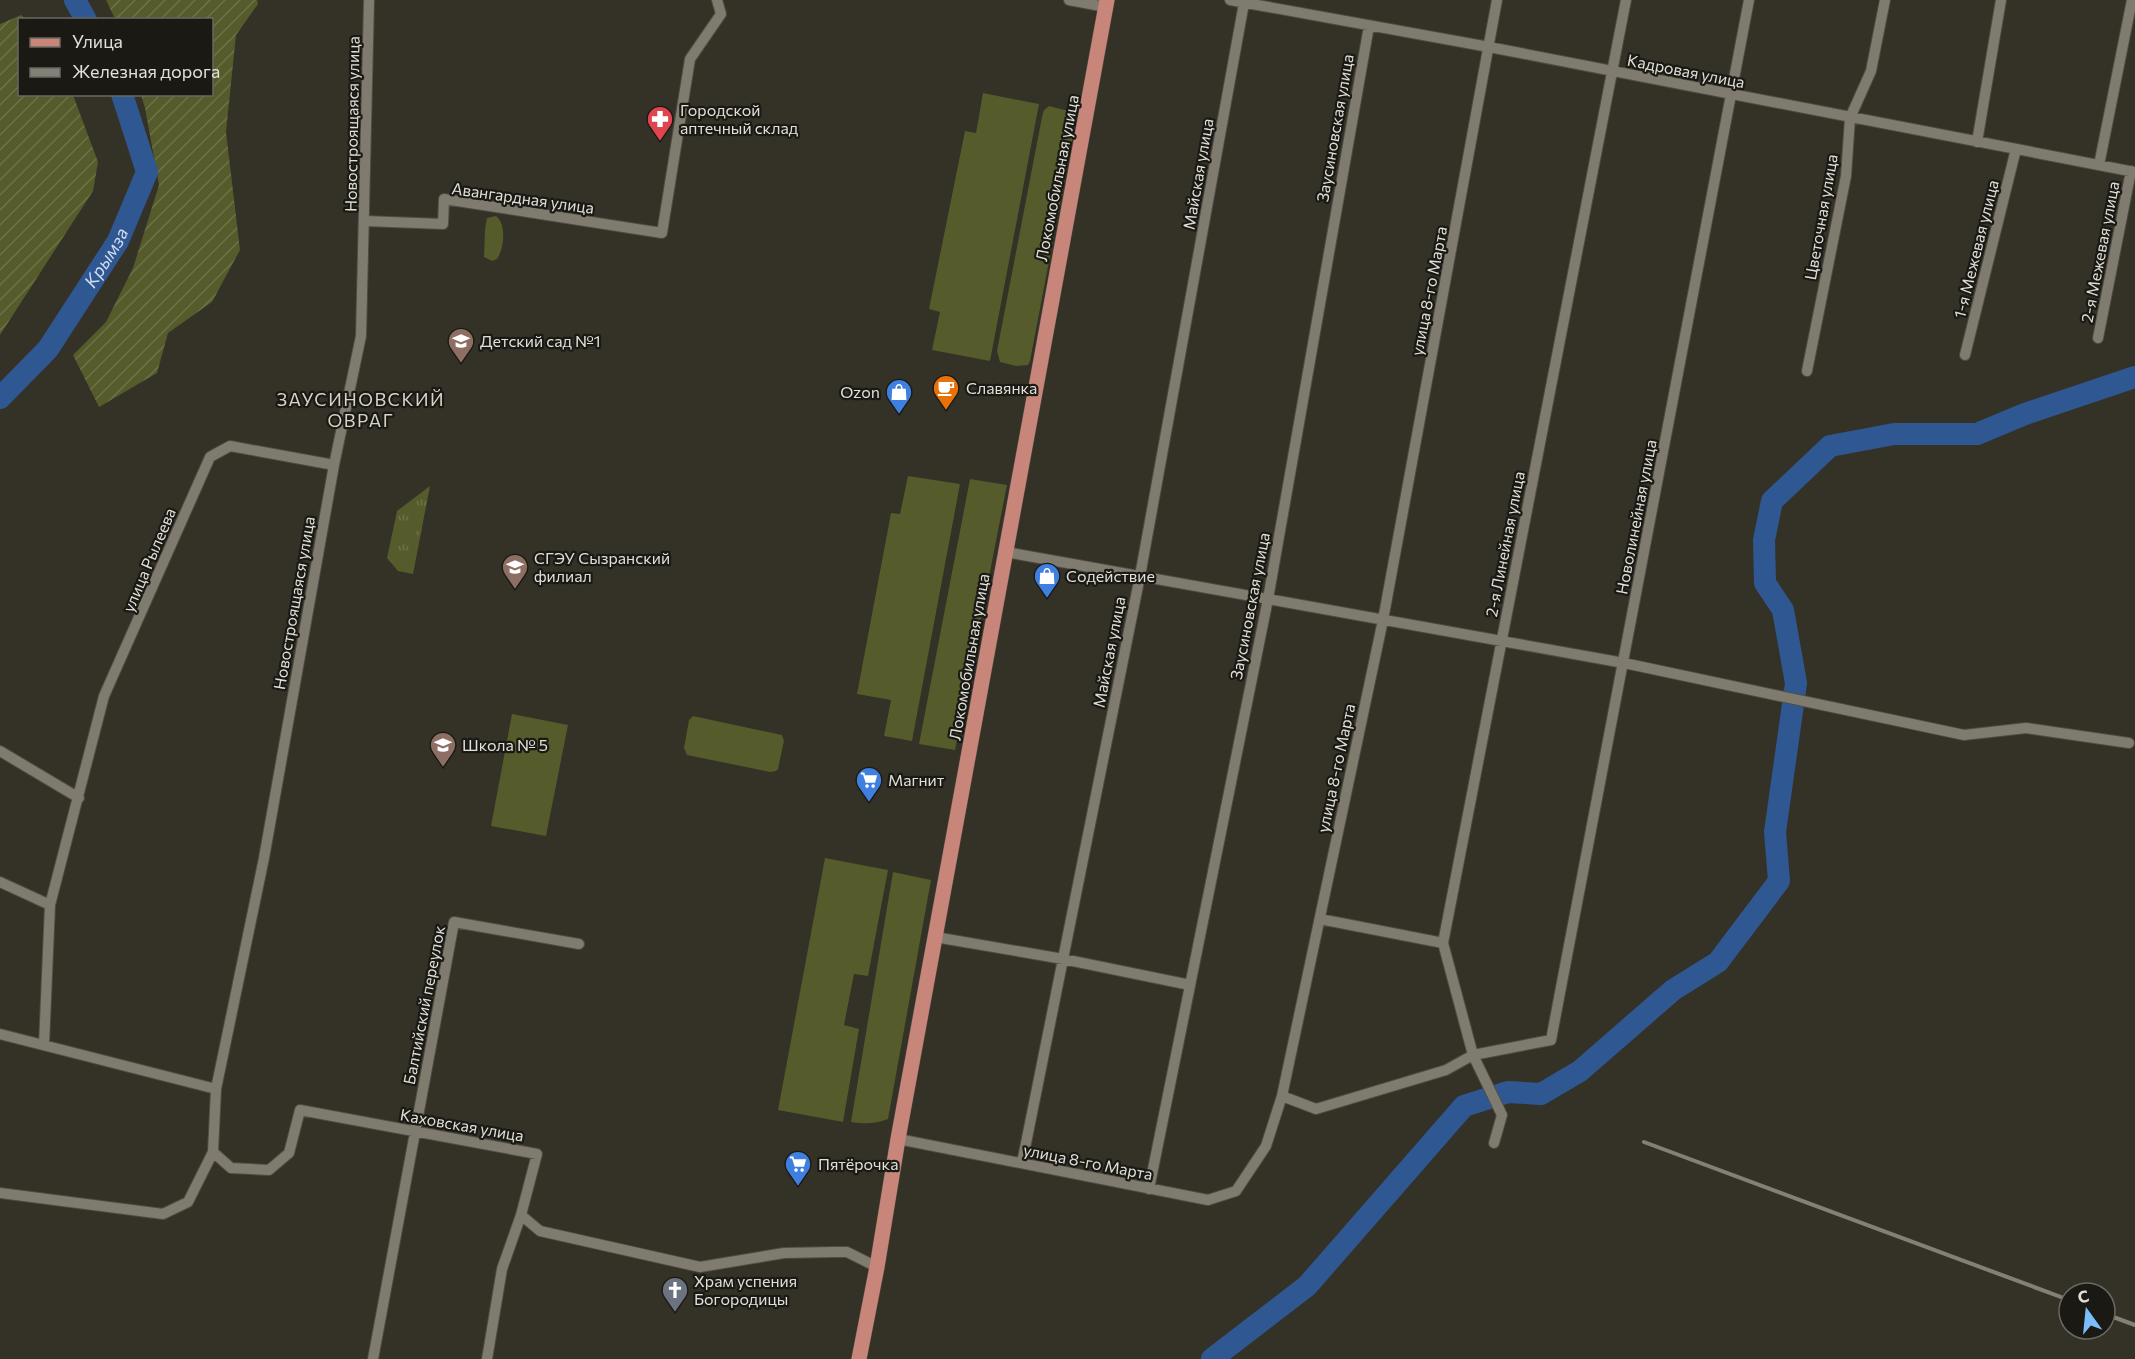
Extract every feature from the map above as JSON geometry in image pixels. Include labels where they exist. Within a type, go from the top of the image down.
[{"type":"main road","name":"Локомобильная улица","points":[[859,1359],[1106,4]]},
{"type":"street","name":"Новостроящаяся улица","points":[[0,1193],[162,1214],[188,1202],[213,1152],[216,1089],[264,858],[334,465],[361,336],[369,0]]},
{"type":"street","name":"Авангардная улица","points":[[365,221],[442,224],[444,199],[662,233],[690,59],[721,14],[717,0]]},
{"type":"street","points":[[1069,0],[1106,4]]},
{"type":"street","name":"Кадровая улица","points":[[1230,0],[1489,47],[1613,73],[2133,172]]},
{"type":"street","name":"улица 8-го Марта","points":[[898,1139],[1208,1200],[1236,1191],[1266,1146],[1282,1096],[1383,620],[1497,0]]},
{"type":"street","name":"2-я Линейная улица","points":[[1494,1143],[1502,1115],[1473,1055],[1443,943],[1626,0]]},
{"type":"street","name":"Новолинейная улица","points":[[1473,1055],[1551,1040],[1749,0]]},
{"type":"street","name":"Цветочная улица","points":[[1807,371],[1846,176],[1850,118],[1871,71],[1885,0]]},
{"type":"street","points":[[1977,142],[2001,0]]},
{"type":"street","name":"2-я Межевая улица","points":[[2099,165],[2133,0]]},
{"type":"street","name":"Майская улица","points":[[1022,1163],[1140,576],[1244,3]]},
{"type":"street","name":"Заусиновская улица","points":[[1149,1189],[1268,600],[1369,26]]},
{"type":"street","name":"1-я Межевая улица","points":[[1965,355],[2016,149]]},
{"type":"street","name":"2-я Межевая улица","points":[[2098,338],[2133,172]]},
{"type":"street","name":"улица Рылеева","points":[[44,1045],[50,905],[104,696],[210,457],[230,446],[334,465]]},
{"type":"street","points":[[1006,552],[1624,663],[1964,735],[2026,728],[2129,743]]},
{"type":"street","points":[[0,751],[79,798]]},
{"type":"street","points":[[0,882],[50,905]]},
{"type":"street","points":[[1320,919],[1443,943]]},
{"type":"street","name":"Балтийский переулок","points":[[373,1359],[454,922],[579,944]]},
{"type":"street","points":[[935,937],[1063,959],[1190,985]]},
{"type":"street","points":[[0,1034],[216,1089]]},
{"type":"street","points":[[1282,1096],[1316,1110],[1446,1070],[1473,1055]]},
{"type":"street","name":"Каховская улица","points":[[213,1152],[231,1168],[269,1170],[289,1153],[300,1110],[537,1154],[521,1215]]},
{"type":"street","points":[[487,1359],[502,1269],[521,1215],[540,1231],[700,1267],[784,1253],[847,1252],[877,1267]]},
{"type":"green space","points":[[106,0],[257,0],[258,4],[236,35],[226,132],[240,250],[212,302],[168,333],[157,373],[99,407],[73,355],[106,322],[133,268],[159,185],[141,96],[213,96],[213,18],[115,18]]},
{"type":"green space","points":[[21,15],[25,18],[18,18],[18,96],[73,96],[98,162],[93,191],[0,335],[0,24]]},
{"type":"green space","points":[[983,93],[1039,104],[990,361],[932,350],[940,312],[929,309],[965,131],[976,133]]},
{"type":"green space","points":[[1049,106],[1072,112],[1076,120],[1030,361],[1028,365],[1016,366],[1000,362],[997,351],[1042,117],[1044,110]]},
{"type":"green space","points":[[496,216],[502,225],[503,243],[497,259],[492,261],[484,257],[485,229],[487,218]]},
{"type":"green space","points":[[908,476],[960,484],[912,741],[884,736],[891,700],[857,694],[891,513],[900,514]]},
{"type":"green space","points":[[970,479],[1007,485],[955,750],[919,744]]},
{"type":"green space","points":[[430,486],[413,574],[398,571],[387,558],[397,511]]},
{"type":"green space","points":[[512,714],[568,725],[546,836],[491,826]]},
{"type":"green space","points":[[693,716],[782,735],[784,741],[778,769],[770,772],[687,755],[684,748],[689,720]]},
{"type":"green space","points":[[825,858],[888,870],[868,976],[854,974],[844,1025],[859,1029],[843,1122],[778,1110]]},
{"type":"green space","points":[[893,872],[931,880],[888,1119],[870,1123],[851,1122]]},
{"type":"waterway","name":"Крымза","points":[[75,0],[85,18]]},
{"type":"waterway","name":"Крымза","points":[[0,398],[48,349],[118,241],[147,172],[123,96]]},
{"type":"waterway","points":[[1212,1359],[1307,1286],[1464,1106],[1508,1092],[1541,1094],[1580,1071],[1673,990],[1718,962],[1779,881],[1775,832],[1796,683],[1783,610],[1765,583],[1764,540],[1772,501],[1830,446],[1894,434],[1977,434],[2025,414],[2135,377]]},
{"type":"railway","points":[[1644,1142],[2057,1296]]},
{"type":"railway","points":[[2117,1318],[2135,1325]]},
{"type":"place","name":"Городской аптечный склад","points":[[660,142]]},
{"type":"place","name":"Детский сад №1","points":[[461,364]]},
{"type":"place","name":"Славянка","points":[[946,411]]},
{"type":"place","name":"Ozon","points":[[899,415]]},
{"type":"place","name":"СГЭУ Сызранский филиал","points":[[515,590]]},
{"type":"place","name":"Содействие","points":[[1047,599]]},
{"type":"place","name":"Школа № 5","points":[[443,768]]},
{"type":"place","name":"Магнит","points":[[869,803]]},
{"type":"place","name":"Пятёрочка","points":[[798,1187]]},
{"type":"place","name":"Храм успения Богородицы","points":[[675,1313]]},
{"type":"district","name":"ЗАУСИНОВСКИЙ ОВРАГ","points":[[361,410]]}]
